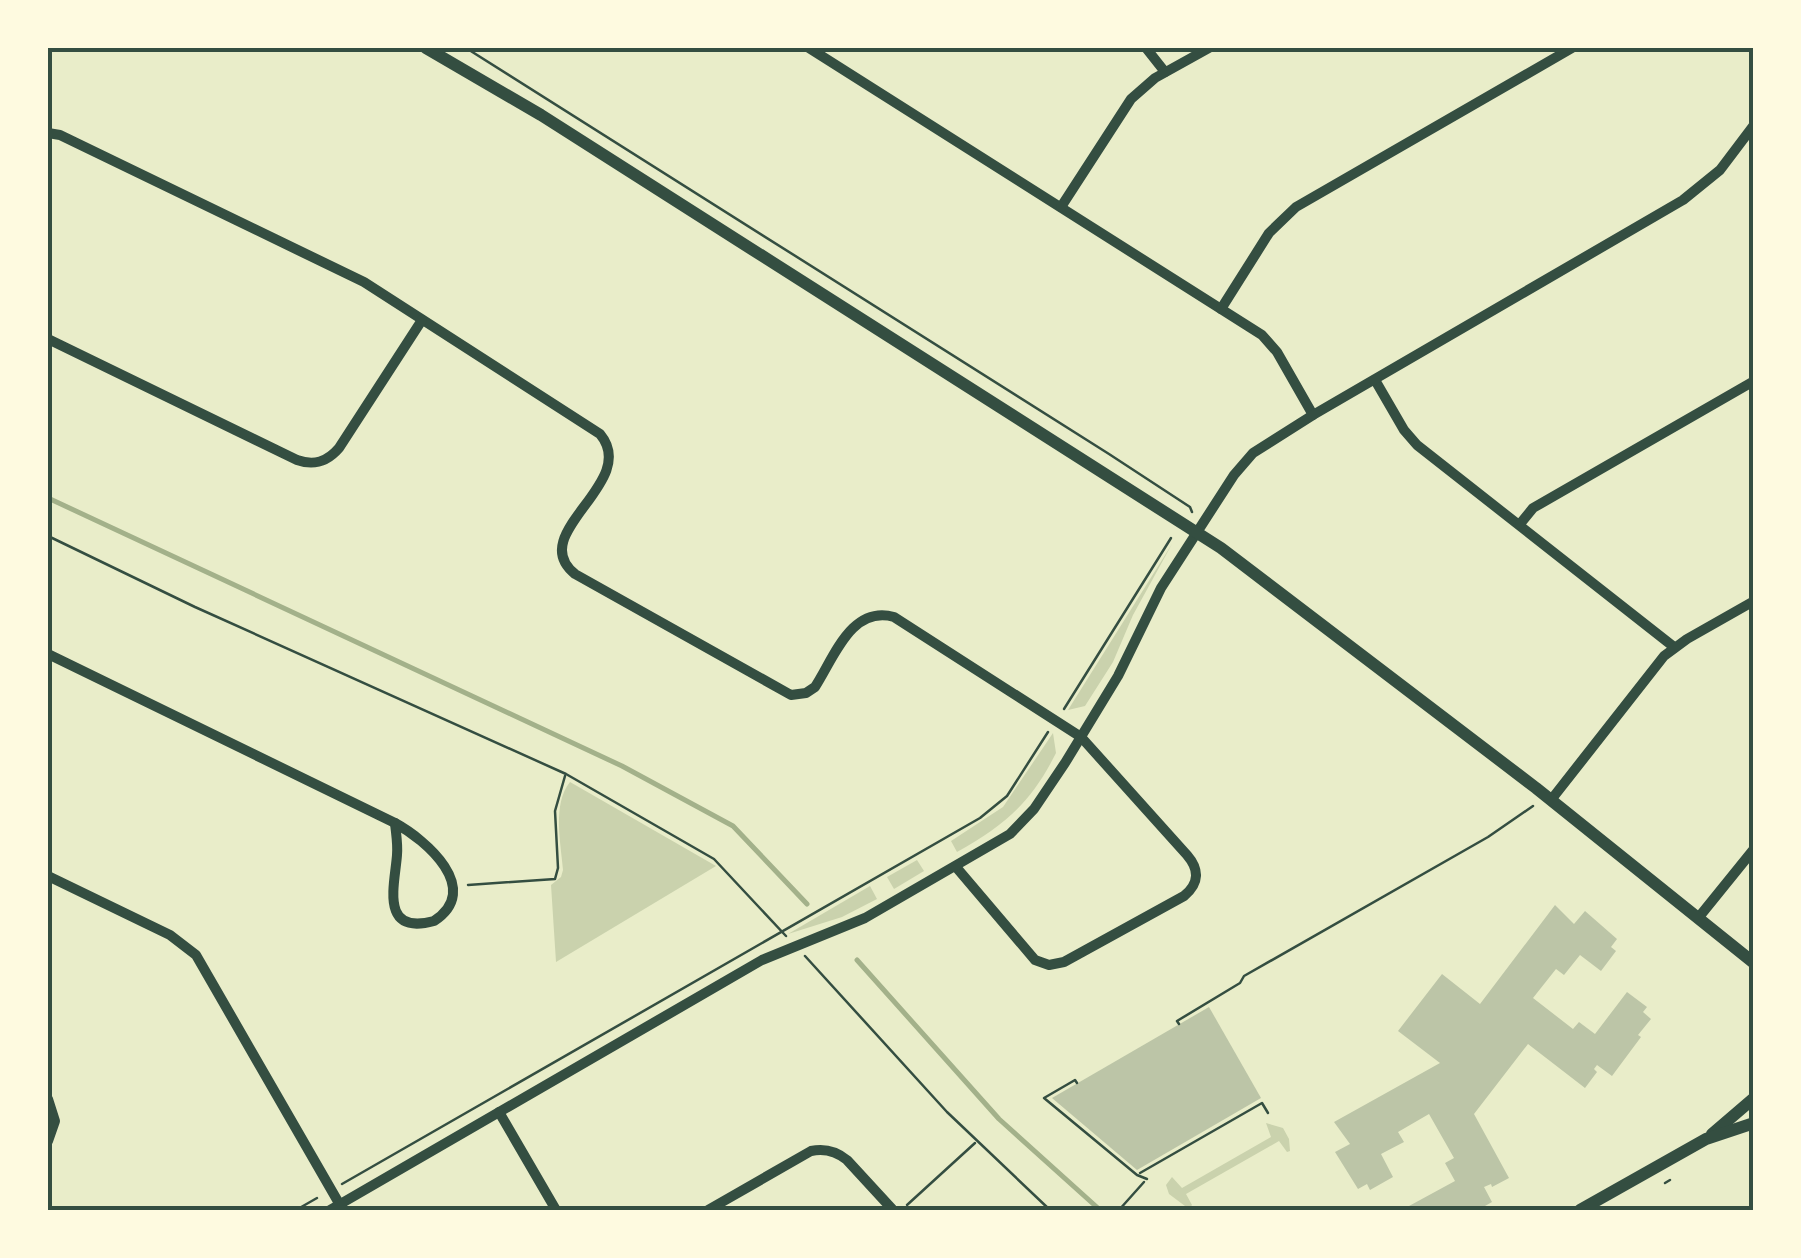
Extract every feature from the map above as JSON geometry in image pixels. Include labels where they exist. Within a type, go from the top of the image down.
[{"type":"street","points":[[426,48],[540,115],[1198,532],[1300,605],[1699,918],[1748,959],[1754,976]]},
{"type":"street","points":[[808,48],[1220,309],[1272,346],[1314,414]]},
{"type":"street","points":[[1146,48],[1165,72]]},
{"type":"street","points":[[1060,207],[1124,108],[1147,84],[1209,48]]},
{"type":"street","points":[[1220,309],[1269,233],[1288,213],[1572,48]]},
{"type":"street","points":[[48,876],[170,935],[196,955],[335,1208],[762,960],[849,926],[1001,840],[1027,818],[1081,736],[1126,661],[1152,605],[1246,460],[1314,414],[1683,200],[1720,170],[1754,125]]},
{"type":"street","points":[[48,133],[364,282],[596,430],[607,442],[608,469],[562,544],[562,559],[575,574],[791,696],[815,687],[858,622],[878,614],[894,616],[1081,736],[1194,862],[1196,876],[1192,890],[1064,962],[1049,966],[1031,956],[956,867]]},
{"type":"street","points":[[48,339],[297,460],[312,463],[328,459],[339,448],[422,320]]},
{"type":"street","points":[[1375,380],[1417,446],[1674,647]]},
{"type":"street","points":[[1520,524],[1533,508],[1754,381]]},
{"type":"street","points":[[1547,797],[1674,647],[1754,601]]},
{"type":"street","points":[[48,654],[394,823],[430,847],[452,881],[454,891],[450,906],[429,923],[407,920],[392,903],[397,860],[394,823]]},
{"type":"street","points":[[1699,918],[1754,849]]},
{"type":"street","points":[[1706,1139],[1754,1098]]},
{"type":"street","points":[[48,1099],[55,1121],[48,1141]]},
{"type":"street","points":[[500,1112],[556,1210]]},
{"type":"street","points":[[1580,1210],[1706,1139],[1754,1123]]},
{"type":"street","points":[[708,1210],[822,1150],[838,1153],[893,1210]]},
{"type":"path","points":[[466,48],[1190,507]]},
{"type":"path","points":[[48,536],[195,608],[566,774],[714,858],[782,931]]},
{"type":"path","points":[[1065,707],[1169,540]]},
{"type":"path","points":[[351,1179],[995,808],[1047,734]]},
{"type":"path","points":[[464,886],[554,878],[558,868],[555,811],[566,774]]},
{"type":"path","points":[[1178,1024],[1240,983],[1244,976],[1488,837],[1547,797]]},
{"type":"path","points":[[804,955],[976,1142],[1050,1210]]},
{"type":"path","points":[[1077,1084],[1075,1080],[1044,1098],[1146,1179],[1119,1210]]},
{"type":"path","points":[[1139,1172],[1262,1102],[1268,1113]]},
{"type":"path","points":[[906,1206],[976,1142]]},
{"type":"path","points":[[296,1210],[310,1202]]},
{"type":"green space","points":[[1172,544],[1133,615],[1113,662],[1085,706],[1068,710]]},
{"type":"green space","points":[[1053,733],[1056,753],[1037,786],[1003,822],[957,852],[951,841],[1003,807]]},
{"type":"green space","points":[[570,782],[716,866],[556,962],[551,885],[563,870],[559,812]]},
{"type":"green space","points":[[917,860],[924,871],[894,889],[887,877]]},
{"type":"green space","points":[[870,886],[877,899],[842,917],[788,934]]},
{"type":"green space","points":[[1266,1123],[1283,1128],[1290,1151],[1279,1141],[1186,1194],[1192,1205],[1189,1209],[1169,1194],[1166,1185],[1172,1177],[1182,1188],[1271,1137]]},
{"type":"building","points":[[1555,905],[1574,924],[1585,911],[1617,939],[1611,947],[1616,951],[1601,971],[1580,955],[1564,975],[1556,969],[1533,998],[1573,1029],[1579,1022],[1595,1034],[1627,992],[1647,1007],[1643,1012],[1651,1019],[1638,1035],[1641,1037],[1612,1076],[1597,1065],[1597,1072],[1585,1088],[1528,1044],[1474,1114],[1509,1178],[1484,1187],[1492,1202],[1478,1210],[1411,1210],[1409,1206],[1455,1181],[1445,1163],[1454,1158],[1429,1114],[1398,1132],[1404,1142],[1381,1154],[1393,1177],[1370,1190],[1367,1184],[1358,1189],[1335,1152],[1350,1144],[1334,1122],[1440,1063],[1398,1031],[1442,974],[1480,1004]]},
{"type":"building","points":[[1209,1007],[1261,1098],[1137,1170],[1052,1098]]},
{"type":"waterway","points":[[48,498],[622,766],[733,826],[807,904]]},
{"type":"waterway","points":[[857,960],[999,1119],[1100,1210]]}]
